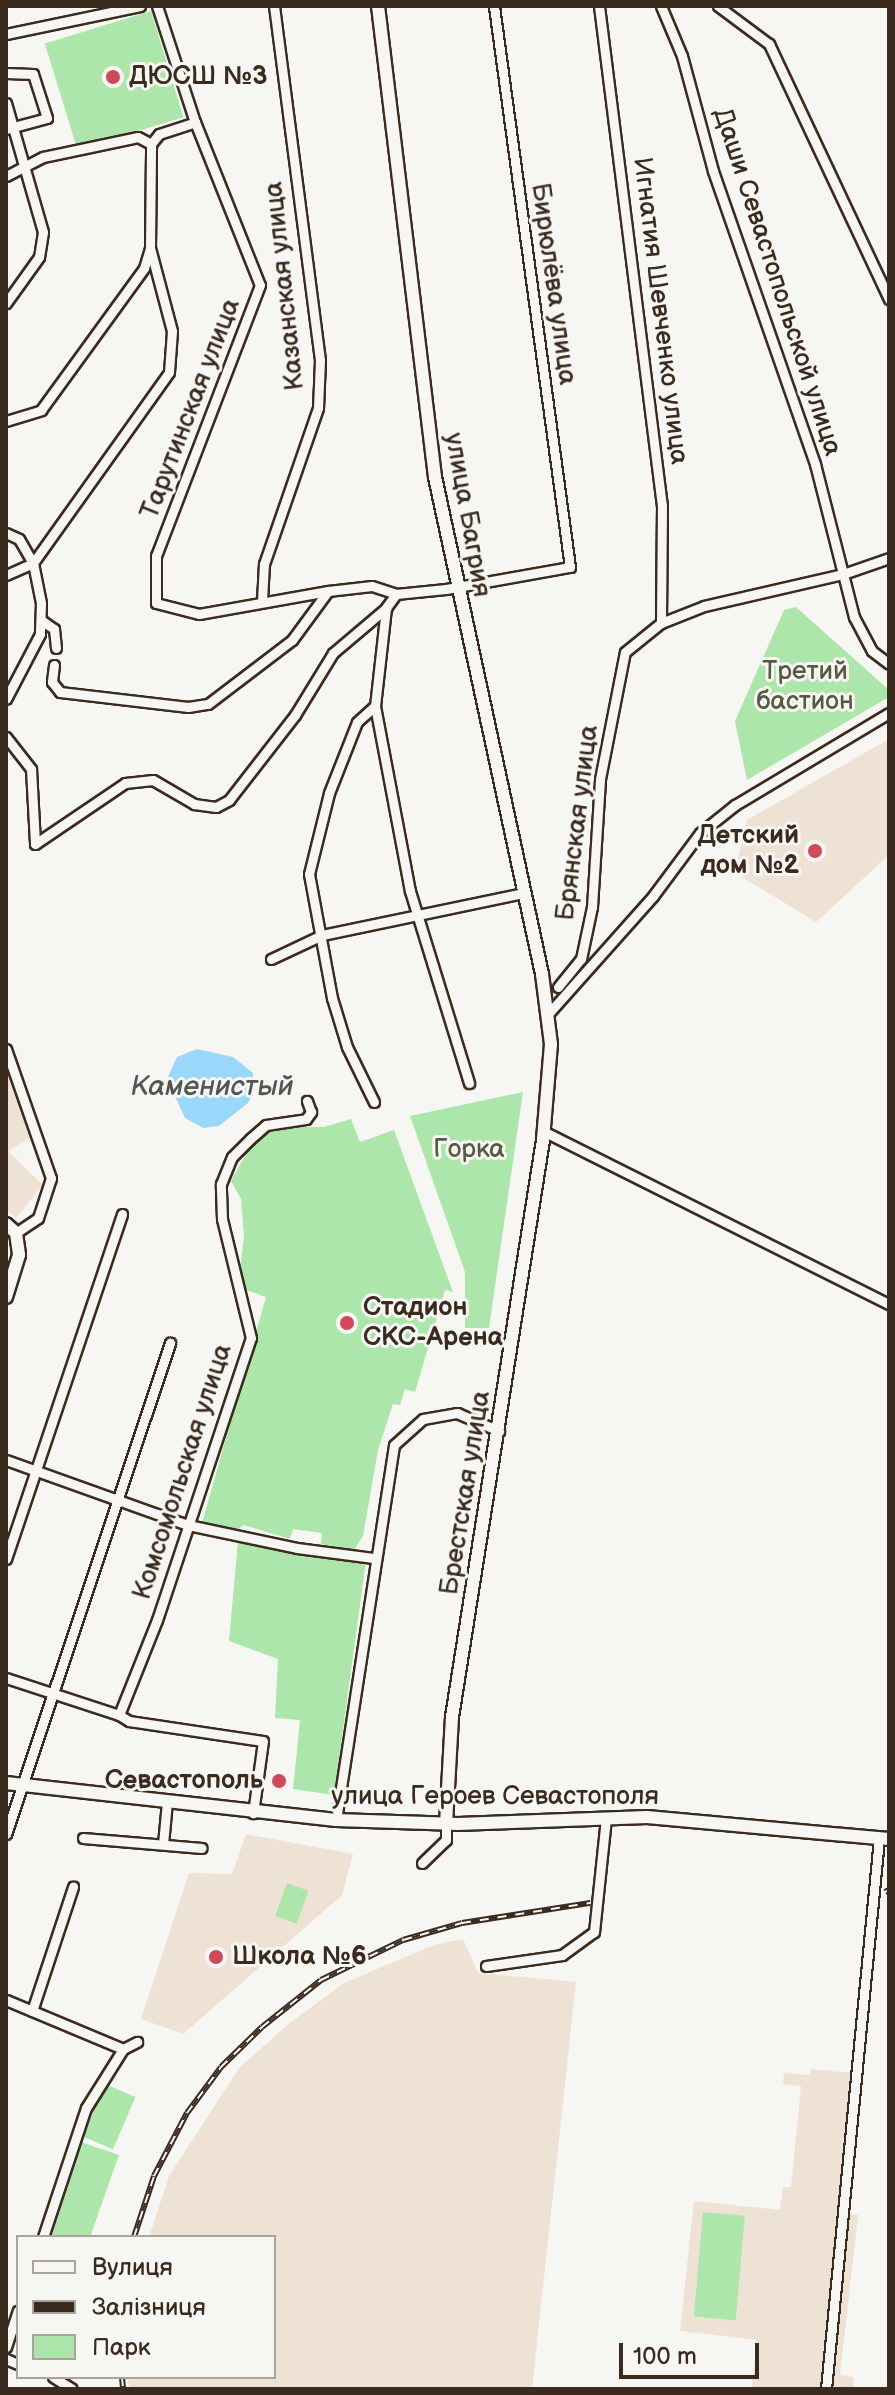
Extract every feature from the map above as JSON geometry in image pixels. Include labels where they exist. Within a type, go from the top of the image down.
[{"type":"main road","name":"улица Багрия","points":[[378,6],[435,477],[549,1020]]},
{"type":"main road","name":"Брестская улица","points":[[446,1824],[452,1717],[499,1431],[543,1131],[549,1020]]},
{"type":"main road","points":[[6,1297],[19,1255],[11,1228]]},
{"type":"main road","name":"улица Героев Севастополя","points":[[6,1783],[336,1820],[446,1824],[606,1818],[714,1821],[884,1839]]},
{"type":"street","points":[[6,34],[140,6]]},
{"type":"street","name":"Тарутинская улица","points":[[157,6],[195,122],[260,285],[156,556],[156,603],[199,614],[262,601]]},
{"type":"street","name":"Казанская улица","points":[[262,601],[264,564],[318,408],[320,360],[274,6]]},
{"type":"street","name":"Бирюлёва улица","points":[[456,586],[570,567],[494,6]]},
{"type":"street","name":"Игнатия Шевченко улица","points":[[599,6],[662,506],[661,623]]},
{"type":"street","name":"Даши Севастопольской улица","points":[[661,6],[682,56],[713,171],[815,464],[854,617],[872,651],[889,664]]},
{"type":"street","points":[[718,6],[769,44],[889,299]]},
{"type":"street","points":[[6,73],[33,74],[47,118],[9,128]]},
{"type":"street","points":[[6,103],[9,128],[26,169],[43,232],[39,257],[6,303]]},
{"type":"street","points":[[6,575],[33,563],[169,372],[172,331],[150,248],[151,144],[159,134],[195,122]]},
{"type":"street","points":[[6,176],[26,169],[43,157],[138,137],[151,144]]},
{"type":"street","points":[[6,421],[41,410],[144,268],[150,248]]},
{"type":"street","points":[[6,533],[19,539],[33,563],[41,620],[40,634],[6,699]]},
{"type":"street","name":"Брянская улица","points":[[558,987],[581,959],[592,907],[600,779],[625,652],[661,623],[704,606],[843,574],[889,558]]},
{"type":"street","points":[[262,601],[372,586],[396,594],[456,586]]},
{"type":"street","points":[[54,665],[52,682],[60,692],[188,707],[208,704],[292,640],[328,591]]},
{"type":"street","points":[[6,737],[31,769],[35,844],[125,783],[153,780],[194,804],[216,807],[229,800],[295,715],[333,653],[386,608],[396,594]]},
{"type":"street","points":[[386,608],[375,706],[392,813],[469,1083]]},
{"type":"street","points":[[41,620],[54,629],[56,648]]},
{"type":"street","points":[[374,1102],[339,1022],[309,874],[357,722],[375,706]]},
{"type":"street","points":[[549,1020],[653,896],[700,833],[735,805],[889,713]]},
{"type":"street","points":[[271,959],[322,935],[523,893]]},
{"type":"street","points":[[6,1049],[51,1178],[38,1218],[11,1228]]},
{"type":"street","name":"Комсомольская улица","points":[[119,1715],[251,1338],[222,1219],[221,1184],[232,1157],[266,1125],[306,1119],[311,1112],[307,1101]]},
{"type":"street","points":[[543,1131],[889,1304]]},
{"type":"street","points":[[6,1559],[122,1214]]},
{"type":"street","points":[[6,1834],[170,1343]]},
{"type":"street","points":[[336,1820],[373,1558],[394,1445],[407,1430],[423,1419],[457,1413],[499,1431]]},
{"type":"street","points":[[6,1460],[188,1525],[297,1548],[373,1558]]},
{"type":"street","points":[[6,1678],[129,1721],[263,1741],[253,1813]]},
{"type":"street","points":[[163,1844],[167,1802]]},
{"type":"street","points":[[486,1966],[562,1955],[594,1932],[606,1818]]},
{"type":"street","points":[[422,1863],[446,1840],[446,1824]]},
{"type":"street","points":[[83,1838],[202,1848]]},
{"type":"street","points":[[826,2389],[884,1839]]},
{"type":"street","points":[[32,2011],[73,1887]]},
{"type":"street","points":[[6,2000],[123,2049]]},
{"type":"street","points":[[44,2235],[86,2108],[123,2049],[137,2042]]},
{"type":"street","points":[[6,2347],[16,2317]]},
{"type":"shaded area","name":"Детский дом №2","points":[[889,739],[889,855],[816,922],[742,877],[738,858],[747,820]]},
{"type":"shaded area","points":[[6,1068],[34,1135],[8,1151],[43,1185],[16,1218],[6,1209]]},
{"type":"shaded area","name":"Школа №6","points":[[246,1834],[353,1854],[342,1895],[183,2034],[141,2019],[189,1873],[232,1874]]},
{"type":"shaded area","points":[[463,1939],[478,1973],[576,1982],[532,2389],[129,2389],[128,2379],[276,2379],[276,2235],[150,2235],[169,2176],[239,2068],[291,2022],[344,1983],[434,1945]]},
{"type":"shaded area","points":[[811,2069],[855,2073],[840,2213],[858,2215],[840,2375],[854,2377],[853,2389],[752,2389],[757,2340],[680,2331],[694,2201],[780,2210],[783,2187],[791,2187],[801,2086],[783,2084],[784,2073],[810,2075]]},
{"type":"green space","name":"ДЮСШ №3","points":[[151,11],[183,117],[77,150],[45,43]]},
{"type":"green space","name":"Третий бастион","points":[[796,607],[889,690],[889,697],[747,780],[735,721],[784,610]]},
{"type":"green space","name":"Горка","points":[[523,1092],[489,1328],[465,1328],[465,1272],[410,1116]]},
{"type":"green space","name":"Стадион СКС-Арена","points":[[351,1119],[360,1142],[394,1130],[453,1292],[445,1290],[415,1392],[405,1389],[400,1405],[393,1404],[378,1450],[363,1536],[354,1550],[321,1544],[322,1533],[293,1529],[290,1539],[244,1525],[234,1532],[202,1523],[266,1297],[238,1287],[244,1236],[241,1199],[231,1181],[251,1145],[270,1127],[324,1127]]},
{"type":"green space","points":[[238,1541],[366,1561],[334,1795],[293,1789],[300,1720],[275,1718],[278,1659],[229,1641]]},
{"type":"green space","points":[[287,1883],[309,1891],[297,1924],[275,1916]]},
{"type":"green space","points":[[105,2084],[135,2097],[113,2149],[83,2136]]},
{"type":"green space","points":[[81,2142],[119,2155],[91,2235],[48,2235]]},
{"type":"green space","points":[[703,2212],[745,2216],[736,2320],[694,2317]]},
{"type":"water","name":"Каменистый","points":[[197,1049],[233,1057],[253,1073],[254,1091],[248,1103],[219,1126],[203,1128],[185,1118],[167,1079],[177,1057]]},
{"type":"railway","points":[[885,1892],[889,1890]]},
{"type":"railway","points":[[135,2235],[154,2176],[187,2113],[221,2067],[262,2027],[321,1980],[403,1940],[462,1923],[590,1903]]},
{"type":"railway","points":[[122,2379],[123,2389]]},
{"type":"place","name":"ДЮСШ №3","points":[[113,77]]},
{"type":"place","name":"Детский дом №2","points":[[815,851]]},
{"type":"place","name":"Стадион СКС-Арена","points":[[347,1323]]},
{"type":"place","name":"Севастополь","points":[[279,1781]]},
{"type":"place","name":"Школа №6","points":[[216,1957]]}]
